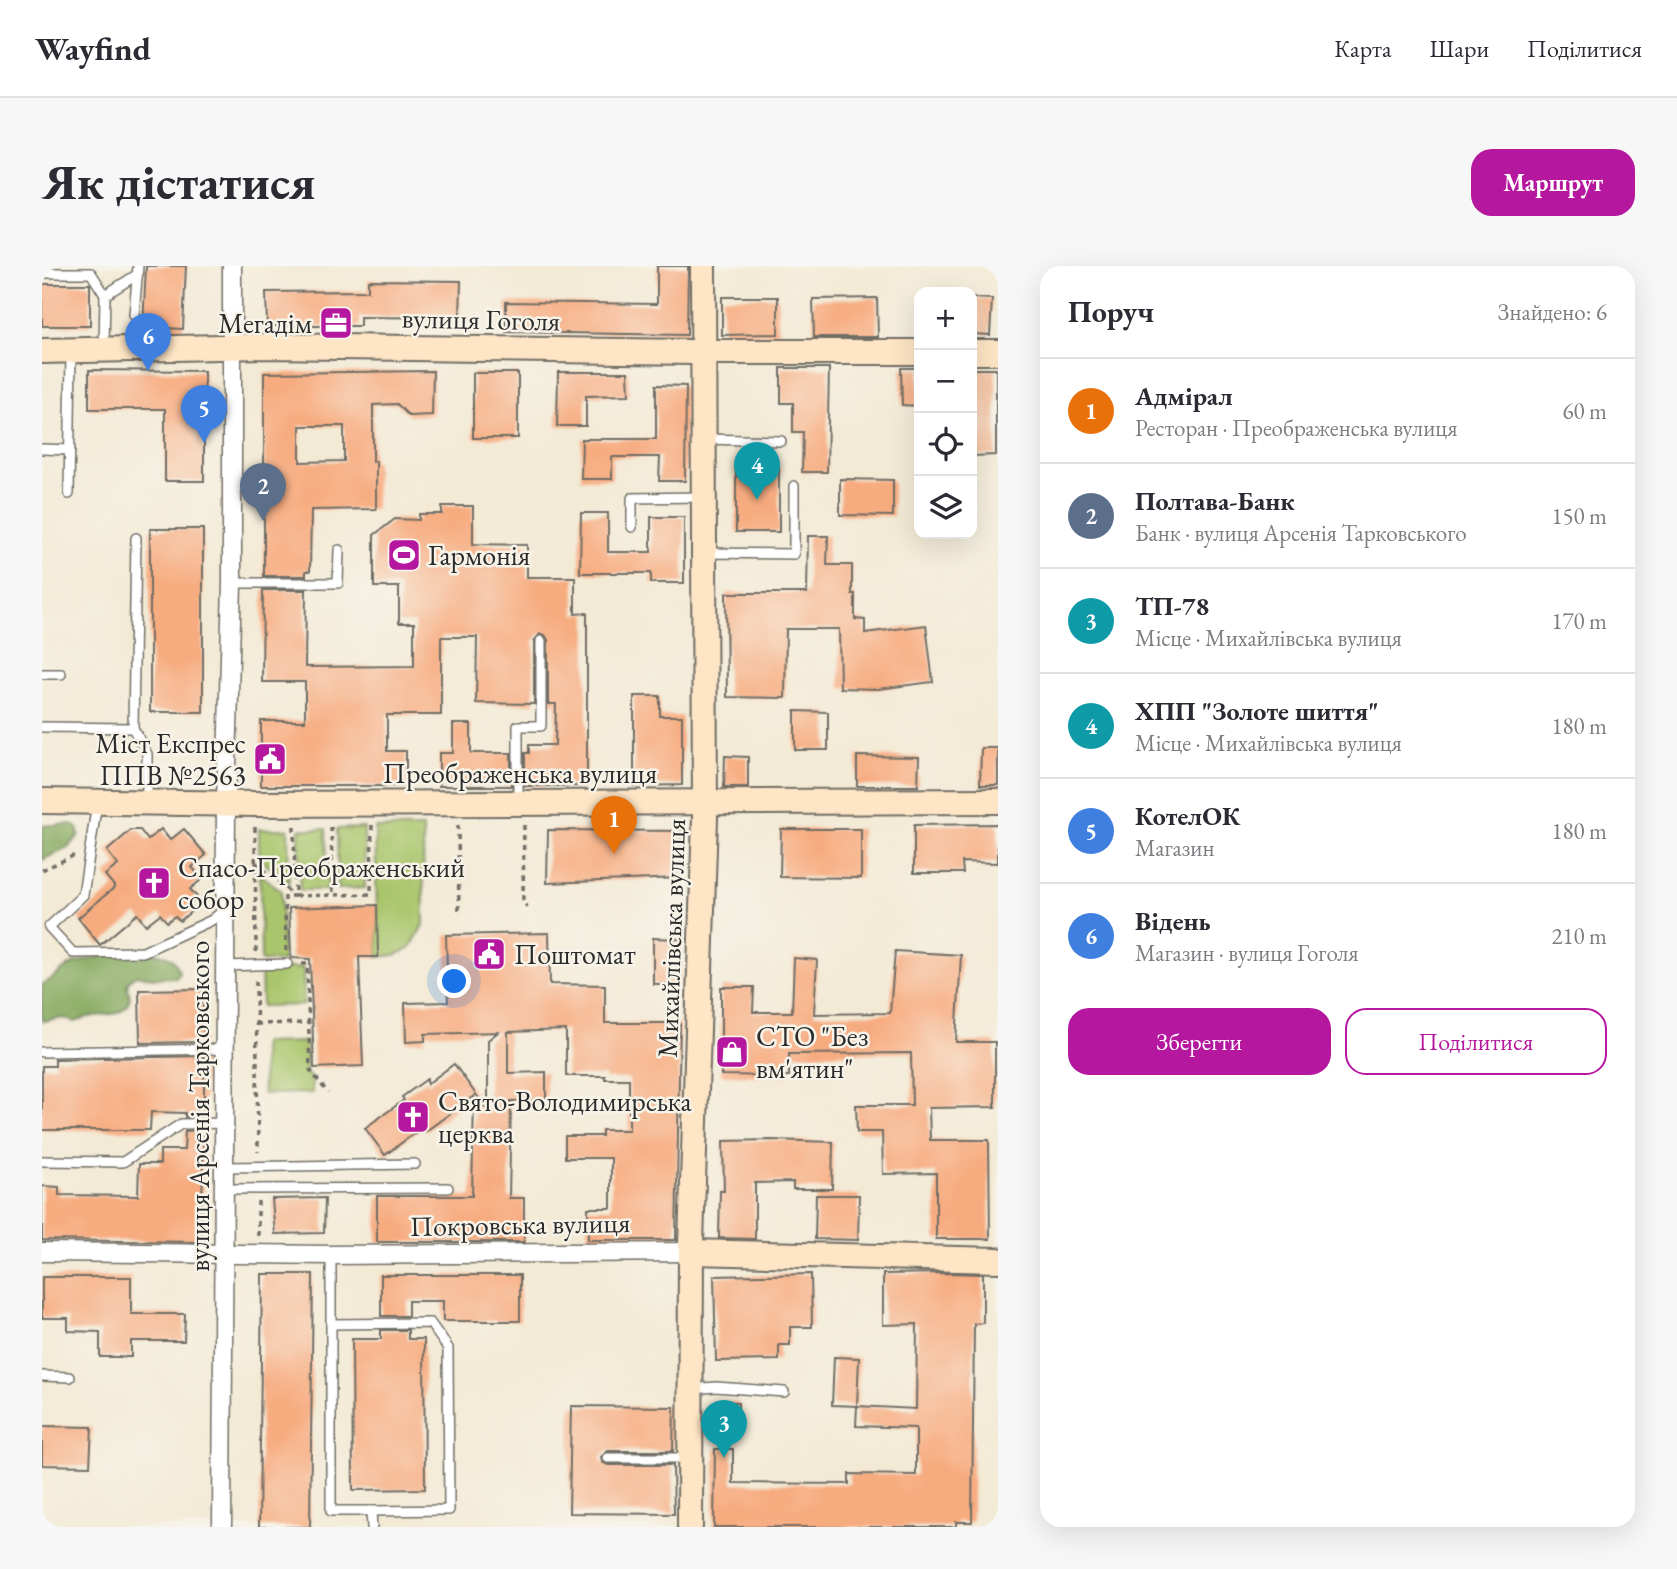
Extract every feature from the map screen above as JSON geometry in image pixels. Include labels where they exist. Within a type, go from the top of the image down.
[{"type":"main road","name":"Михайлівська вулиця","points":[[690,1527],[691,1252],[704,802],[703,266]]},
{"type":"main road","name":"вулиця Гоголя","points":[[42,351],[232,347],[914,352]]},
{"type":"main road","points":[[977,352],[998,352]]},
{"type":"main road","name":"Преображенська вулиця","points":[[42,801],[226,803],[521,813],[704,802],[998,801]]},
{"type":"main road","name":"Покровська вулиця","points":[[691,1252],[998,1260]]},
{"type":"street","name":"вулиця Арсенія Тарковського","points":[[222,1527],[226,803],[232,583],[232,266]]},
{"type":"street","name":"Покровська вулиця","points":[[42,1252],[331,1255],[691,1252]]},
{"type":"lane","points":[[105,295],[138,270]]},
{"type":"lane","points":[[134,315],[138,270]]},
{"type":"lane","points":[[42,273],[91,273],[105,295],[104,350]]},
{"type":"lane","points":[[69,494],[71,351]]},
{"type":"lane","points":[[703,439],[781,441]]},
{"type":"lane","points":[[42,449],[70,450]]},
{"type":"lane","points":[[704,553],[794,554],[794,486]]},
{"type":"lane","points":[[632,527],[632,498],[703,497]]},
{"type":"lane","points":[[136,538],[133,728],[148,754],[147,802]]},
{"type":"lane","points":[[232,583],[338,583],[339,550]]},
{"type":"lane","points":[[521,813],[518,726],[541,726],[541,641]]},
{"type":"lane","points":[[42,674],[61,674]]},
{"type":"lane","points":[[42,727],[133,728]]},
{"type":"lane","points":[[97,801],[83,895],[49,927],[74,953],[143,952],[212,920],[226,909]]},
{"type":"lane","points":[[225,966],[287,964]]},
{"type":"lane","points":[[42,1052],[225,1049]]},
{"type":"lane","points":[[42,1161],[123,1162],[181,1124],[225,1123]]},
{"type":"lane","points":[[225,1167],[415,1164]]},
{"type":"lane","points":[[225,1189],[448,1188]]},
{"type":"lane","points":[[331,1255],[331,1324],[331,1511],[449,1510],[448,1348],[430,1324],[331,1324]]},
{"type":"lane","points":[[42,1376],[70,1377]]},
{"type":"lane","points":[[689,1389],[716,1387],[784,1392]]},
{"type":"lane","points":[[608,1458],[690,1458]]},
{"type":"lane","points":[[371,1511],[372,1527]]},
{"type":"path","points":[[255,804],[258,1167]]},
{"type":"path","points":[[521,813],[523,900],[527,907]]},
{"type":"path","points":[[328,1093],[310,1070],[307,964],[287,964],[285,896],[371,894],[372,818]]},
{"type":"path","points":[[294,819],[295,896]]},
{"type":"path","points":[[331,819],[333,895]]},
{"type":"path","points":[[458,825],[459,914]]},
{"type":"path","points":[[42,870],[92,848]]},
{"type":"path","points":[[255,862],[295,896]]},
{"type":"path","points":[[256,1024],[309,1023]]},
{"type":"path","points":[[258,1189],[258,1246]]},
{"type":"green space","points":[[71,824],[77,828],[79,835],[68,848],[42,860],[42,826]]},
{"type":"green space","points":[[364,828],[365,888],[338,889],[337,829]]},
{"type":"green space","points":[[375,828],[423,828],[424,923],[410,949],[395,955],[378,957]]},
{"type":"green space","points":[[259,829],[288,829],[289,882],[259,859]]},
{"type":"green space","points":[[299,829],[326,829],[328,890],[300,890]]},
{"type":"green space","points":[[260,874],[281,891],[283,961],[261,961]]},
{"type":"green space","points":[[138,951],[169,957],[174,960],[179,973],[176,977],[136,975],[127,985],[130,997],[127,1006],[118,1013],[88,1017],[75,1022],[64,1018],[42,1021],[42,984],[77,962]]},
{"type":"green space","points":[[303,968],[304,1005],[262,1006],[261,969]]},
{"type":"green space","points":[[306,1042],[306,1073],[312,1079],[312,1093],[263,1094],[262,1043]]},
{"type":"building","points":[[146,266],[186,266],[183,329],[143,327]]},
{"type":"building","points":[[657,266],[688,266],[687,335],[506,332],[506,302],[657,304]]},
{"type":"building","points":[[368,280],[461,281],[460,318],[360,317],[360,326],[267,326],[266,292],[368,291]]},
{"type":"building","points":[[42,284],[90,284],[90,326],[42,326]]},
{"type":"building","points":[[722,297],[778,297],[778,334],[722,335]]},
{"type":"building","points":[[877,298],[878,337],[814,337],[813,299]]},
{"type":"building","points":[[977,298],[992,299],[990,335],[977,334]]},
{"type":"building","points":[[781,368],[829,368],[827,472],[802,472],[803,432],[793,432],[793,403],[781,403]]},
{"type":"building","points":[[901,368],[914,368],[914,406],[902,405]]},
{"type":"building","points":[[977,369],[996,369],[996,455],[977,456]]},
{"type":"building","points":[[89,370],[204,371],[204,481],[165,481],[165,409],[89,409]]},
{"type":"building","points":[[433,371],[432,415],[409,416],[397,404],[373,405],[376,509],[311,510],[310,571],[306,571],[306,576],[264,576],[264,373]],"holes":[[[300,426],[344,426],[344,461],[300,462]]]},
{"type":"building","points":[[558,372],[628,372],[629,395],[586,396],[586,426],[557,426]]},
{"type":"building","points":[[473,373],[518,373],[518,438],[473,438]]},
{"type":"building","points":[[656,385],[686,386],[685,481],[659,481],[660,457],[612,457],[612,479],[581,479],[582,439],[656,439]]},
{"type":"building","points":[[736,467],[779,468],[779,532],[736,532]]},
{"type":"building","points":[[840,479],[893,480],[893,516],[840,515]]},
{"type":"building","points":[[442,506],[473,506],[473,544],[527,545],[527,577],[575,577],[575,614],[587,613],[587,786],[525,786],[525,753],[529,753],[529,745],[555,745],[556,704],[548,704],[548,640],[545,635],[540,634],[534,641],[534,704],[476,703],[477,637],[441,637],[441,715],[387,715],[387,751],[406,751],[406,786],[261,786],[261,721],[305,721],[305,682],[262,682],[263,590],[306,590],[305,667],[414,666],[414,623],[399,623],[399,587],[374,587],[374,535],[395,519],[419,520],[419,514],[442,514]]},
{"type":"building","points":[[581,513],[608,513],[608,552],[651,552],[651,517],[684,517],[684,583],[651,583],[651,573],[580,573]]},
{"type":"building","points":[[150,529],[203,529],[203,712],[150,712]]},
{"type":"building","points":[[808,536],[828,536],[827,565],[852,565],[855,619],[865,620],[865,633],[926,625],[933,682],[878,689],[840,688],[839,629],[786,629],[785,698],[727,697],[726,593],[807,593]]},
{"type":"building","points":[[634,696],[660,696],[660,716],[682,716],[682,785],[634,786]]},
{"type":"building","points":[[795,711],[828,712],[828,750],[795,750]]},
{"type":"building","points":[[453,724],[471,724],[471,753],[511,753],[511,786],[439,786],[439,753],[453,753]]},
{"type":"building","points":[[981,748],[998,748],[998,785],[980,785]]},
{"type":"building","points":[[725,756],[748,757],[748,787],[724,787]]},
{"type":"building","points":[[857,756],[919,757],[918,786],[857,786]]},
{"type":"building","points":[[998,824],[998,863],[962,862],[963,873],[914,873],[914,825]]},
{"type":"building","name":"Спасо-Преображенський собор","points":[[161,829],[170,840],[184,829],[206,855],[192,867],[202,879],[190,889],[197,897],[188,905],[193,910],[180,921],[175,916],[167,922],[160,914],[146,925],[137,914],[100,945],[78,918],[115,887],[105,875],[118,865],[107,851],[131,830],[140,830],[148,840]]},
{"type":"building","points":[[781,829],[861,829],[861,878],[780,877]]},
{"type":"building","points":[[548,830],[681,831],[681,878],[547,883]]},
{"type":"building","points":[[377,905],[378,957],[359,957],[363,1066],[314,1068],[310,959],[291,958],[289,908]]},
{"type":"building","points":[[549,933],[550,984],[605,985],[605,1023],[680,1023],[676,1240],[588,1240],[588,1208],[611,1208],[611,1158],[565,1158],[565,1136],[602,1136],[602,1130],[629,1130],[629,1079],[566,1076],[566,1030],[508,1032],[508,1073],[546,1072],[546,1100],[511,1101],[509,1198],[524,1198],[524,1242],[377,1242],[377,1196],[472,1196],[474,1096],[426,1131],[423,1127],[385,1155],[365,1128],[404,1100],[402,1097],[427,1079],[427,1084],[454,1064],[488,1111],[488,1040],[498,1032],[425,1034],[425,1041],[406,1042],[405,1003],[448,1002],[446,935]]},
{"type":"building","points":[[653,938],[681,939],[681,984],[653,984]]},
{"type":"building","points":[[895,951],[961,955],[956,1042],[995,1042],[995,1107],[929,1108],[930,1140],[989,1140],[990,1239],[936,1239],[936,1173],[883,1174],[882,1132],[857,1132],[856,1105],[912,1105],[911,1053],[789,1054],[789,1076],[721,1075],[721,987],[754,987],[753,1012],[792,1012],[794,958],[817,960],[814,1014],[890,1013]]},
{"type":"building","points":[[203,989],[204,1042],[140,1043],[139,990]]},
{"type":"building","points":[[204,1056],[204,1116],[185,1117],[185,1113],[151,1112],[150,1130],[42,1130],[42,1066],[55,1066],[55,1059]]},
{"type":"building","points":[[204,1130],[201,1242],[42,1240],[42,1186],[59,1187],[59,1195],[138,1196],[139,1164],[160,1164],[160,1150],[184,1150],[185,1131]]},
{"type":"building","points":[[723,1141],[833,1142],[832,1189],[793,1189],[793,1182],[755,1183],[755,1239],[719,1238],[720,1191],[724,1191]]},
{"type":"building","points":[[816,1195],[859,1195],[858,1240],[815,1239]]},
{"type":"building","points":[[325,1198],[324,1233],[275,1234],[272,1199]]},
{"type":"building","points":[[262,1274],[313,1274],[310,1527],[259,1527]]},
{"type":"building","points":[[811,1274],[812,1327],[790,1327],[790,1345],[779,1345],[779,1360],[716,1361],[714,1276]]},
{"type":"building","points":[[883,1274],[983,1274],[983,1323],[974,1324],[972,1522],[956,1522],[956,1527],[714,1527],[715,1449],[733,1449],[733,1483],[849,1484],[849,1474],[916,1475],[916,1428],[856,1426],[857,1406],[916,1409],[917,1324],[883,1325]]},
{"type":"building","points":[[381,1275],[520,1275],[520,1321],[443,1321],[443,1301],[408,1301],[408,1316],[381,1316]]},
{"type":"building","points":[[42,1277],[131,1277],[131,1314],[185,1314],[184,1341],[131,1341],[131,1357],[100,1357],[100,1332],[68,1331],[68,1318],[42,1318]]},
{"type":"building","points":[[381,1330],[408,1330],[408,1339],[424,1339],[425,1489],[353,1490],[352,1339],[381,1339]]},
{"type":"building","points":[[834,1357],[859,1358],[857,1406],[832,1405]]},
{"type":"building","points":[[719,1402],[738,1402],[738,1422],[719,1422]]},
{"type":"building","points":[[571,1406],[674,1407],[673,1451],[608,1451],[601,1457],[602,1462],[608,1465],[673,1465],[674,1514],[569,1513]]},
{"type":"building","points":[[42,1426],[92,1427],[90,1466],[42,1465]]},
{"type":"place","name":"Мегадім","points":[[336,323]]},
{"type":"place","name":"Відень","points":[[148,371]]},
{"type":"place","name":"КотелОК","points":[[204,443]]},
{"type":"place","name":"ХПП \"Золоте шиття\"","points":[[757,500]]},
{"type":"place","name":"Полтава-Банк","points":[[263,521]]},
{"type":"place","name":"Гармонія","points":[[404,555]]},
{"type":"place","name":"Міст Експрес ППВ №2563","points":[[270,759]]},
{"type":"place","name":"Адмірал","points":[[614,854]]},
{"type":"place","name":"Спасо-Преображенський собор","points":[[154,883]]},
{"type":"place","name":"Поштомат","points":[[489,954]]},
{"type":"place","name":"СТО \"Без вм'ятин\"","points":[[732,1052]]},
{"type":"place","name":"Свято-Володимирська церква","points":[[413,1117]]},
{"type":"place","name":"ТП-78","points":[[724,1458]]}]
